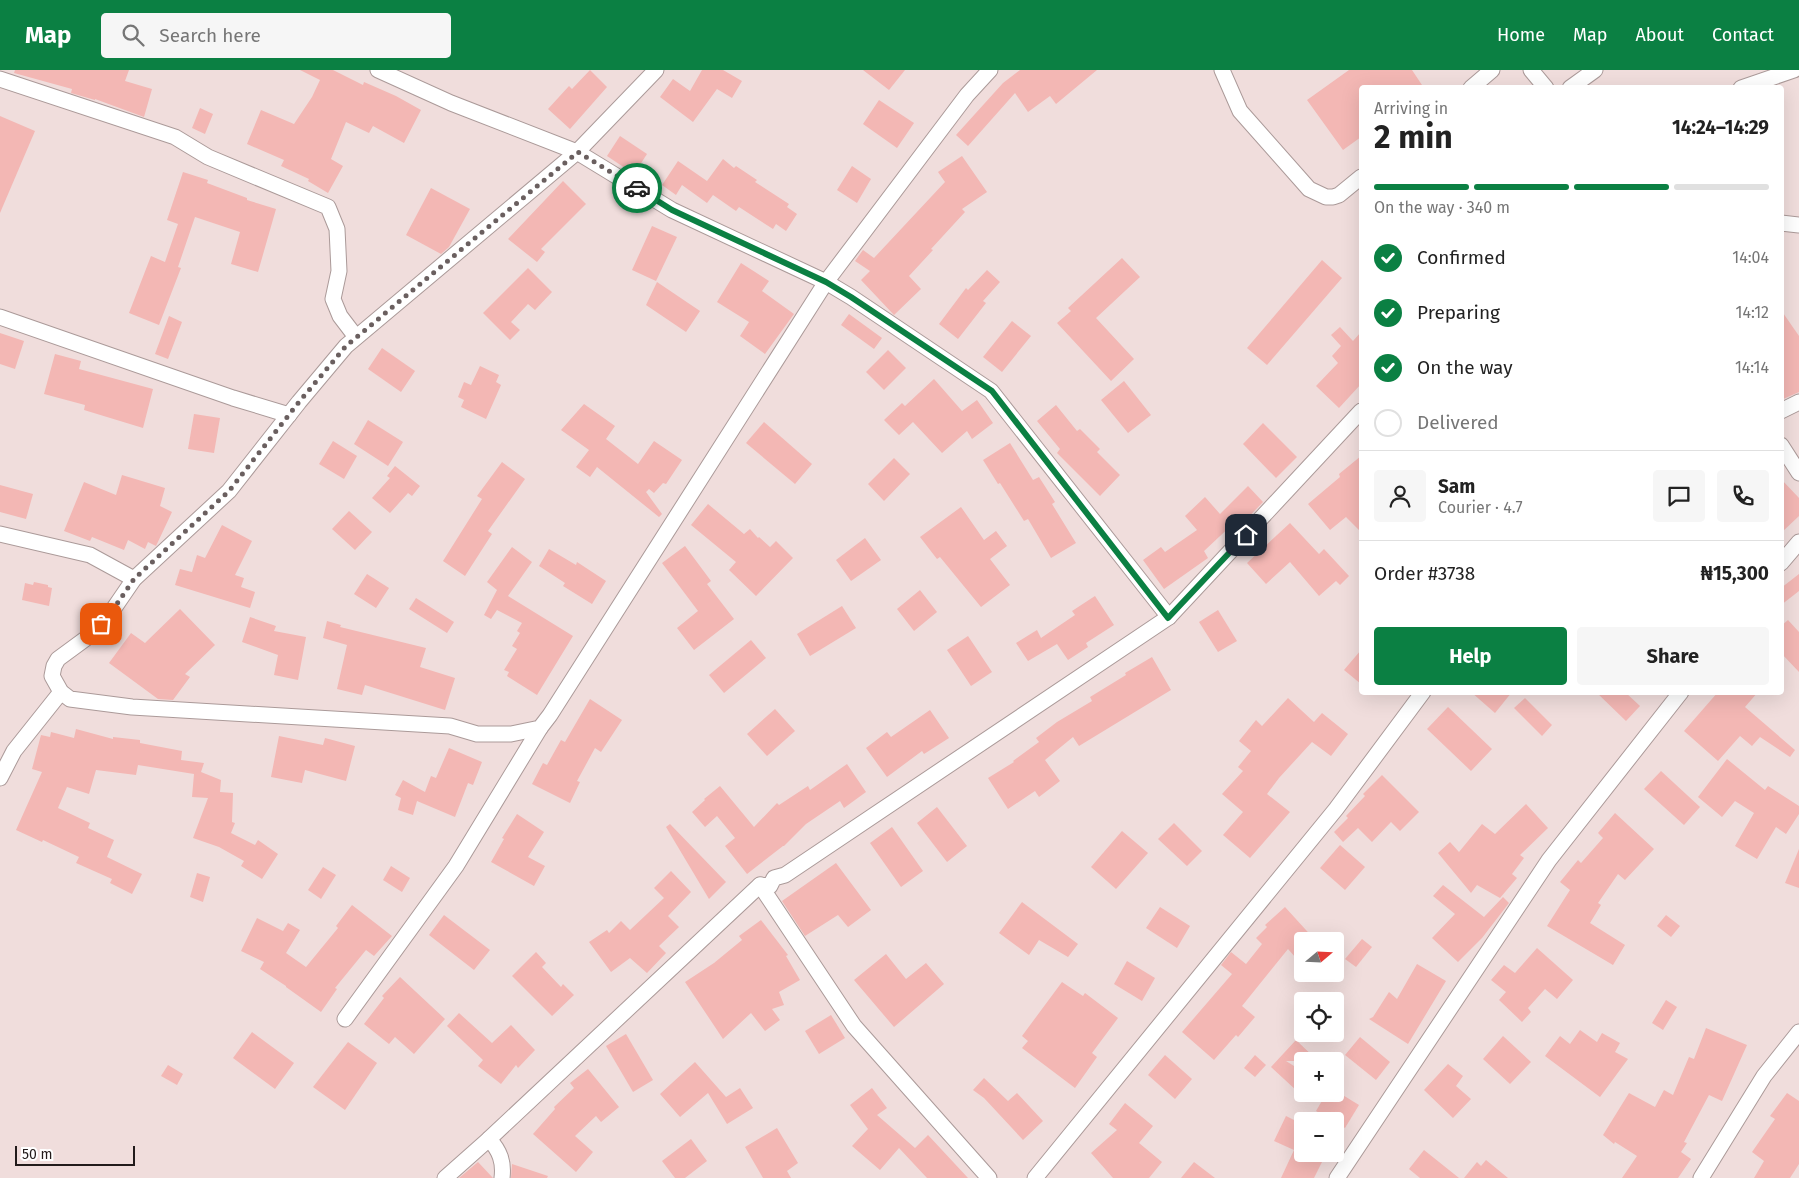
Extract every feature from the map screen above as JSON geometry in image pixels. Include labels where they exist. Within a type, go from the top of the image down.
[{"type":"street","points":[[378,70],[452,104],[578,152],[672,210],[826,282],[992,391],[1168,618]]},
{"type":"street","points":[[540,728],[511,734],[477,734],[450,726],[132,707],[70,699],[61,692],[52,676],[54,666],[58,660],[92,634],[110,614],[134,579],[229,491],[346,346],[578,152],[656,70]]},
{"type":"street","points":[[345,1019],[456,866],[540,728],[826,282],[967,95],[990,70]]},
{"type":"street","points":[[1222,70],[1240,111],[1309,189],[1326,197],[1333,197],[1339,195],[1359,179]]},
{"type":"street","points":[[1474,85],[1492,70]]},
{"type":"street","points":[[1531,70],[1544,85]]},
{"type":"street","points":[[1574,85],[1596,70]]},
{"type":"street","points":[[1750,85],[1794,70]]},
{"type":"street","points":[[0,79],[175,137],[208,157],[328,207],[337,228],[339,271],[333,299],[340,316],[356,337]]},
{"type":"street","points":[[1784,223],[1799,225]]},
{"type":"street","points":[[0,317],[233,398],[289,415]]},
{"type":"street","points":[[1784,410],[1799,402]]},
{"type":"street","points":[[445,1178],[760,885],[770,886],[774,878],[786,876],[1168,618],[1359,413]]},
{"type":"street","points":[[1784,450],[1799,473]]},
{"type":"street","points":[[0,534],[90,556],[134,579]]},
{"type":"street","points":[[1784,560],[1799,542]]},
{"type":"street","points":[[0,778],[14,751],[61,692]]},
{"type":"street","points":[[1035,1178],[1336,809],[1421,695]]},
{"type":"street","points":[[1342,1176],[1549,860],[1679,695]]},
{"type":"street","points":[[760,885],[854,1026],[988,1178]]},
{"type":"street","points":[[1701,1178],[1764,1076],[1799,1032]]},
{"type":"street","points":[[489,1139],[499,1151],[504,1166],[502,1178]]},
{"type":"building","points":[[15,70],[129,70],[125,81],[152,89],[144,117],[95,99],[71,93],[72,89],[14,73]]},
{"type":"building","points":[[300,70],[333,70],[363,85],[364,82],[396,96],[421,110],[404,143],[373,126],[369,133],[346,122],[331,159],[343,166],[328,193],[308,181],[309,179],[281,166],[284,160],[247,144],[261,110],[294,124],[312,97],[320,80]]},
{"type":"building","points":[[590,70],[607,87],[570,129],[548,109],[569,86],[572,89]]},
{"type":"building","points":[[702,70],[723,70],[742,81],[732,98],[717,89],[693,122],[660,97],[673,79],[690,91]]},
{"type":"building","points":[[863,70],[905,70],[889,90]]},
{"type":"building","points":[[1020,70],[1097,70],[1056,104],[1050,96],[1028,112],[1015,93],[968,146],[956,135],[1003,83]]},
{"type":"building","points":[[1349,70],[1412,70],[1422,85],[1359,85],[1359,138],[1343,150],[1307,100]]},
{"type":"building","points":[[879,100],[914,123],[897,148],[863,124]]},
{"type":"building","points":[[200,108],[213,114],[205,134],[192,128]]},
{"type":"building","points":[[0,116],[35,131],[0,213]]},
{"type":"building","points":[[620,136],[647,154],[634,174],[607,156]]},
{"type":"building","points":[[962,156],[987,192],[962,209],[965,212],[909,276],[921,289],[894,315],[861,280],[870,271],[855,261],[863,250],[874,258],[945,182],[938,172]]},
{"type":"building","points":[[723,159],[734,168],[736,166],[757,180],[755,182],[789,204],[787,207],[797,214],[786,231],[776,224],[773,229],[739,207],[736,211],[713,195],[707,203],[682,185],[676,195],[662,185],[678,161],[707,181]]},
{"type":"building","points":[[852,166],[871,179],[857,203],[837,190]]},
{"type":"building","points":[[183,172],[208,180],[207,183],[247,198],[247,200],[276,209],[258,272],[231,264],[240,232],[195,217],[178,267],[181,268],[159,325],[129,313],[151,256],[165,262],[178,224],[167,220]]},
{"type":"building","points":[[563,181],[586,204],[541,249],[545,252],[537,262],[508,239]]},
{"type":"building","points":[[431,188],[470,209],[449,247],[441,254],[406,235]]},
{"type":"building","points":[[652,226],[677,237],[656,281],[632,270]]},
{"type":"building","points":[[1122,258],[1140,277],[1096,318],[1134,359],[1111,381],[1057,323],[1071,311],[1068,308]]},
{"type":"building","points":[[1322,260],[1342,278],[1267,365],[1247,348]]},
{"type":"building","points":[[741,263],[769,281],[762,291],[794,314],[765,354],[740,336],[749,322],[717,302]]},
{"type":"building","points":[[528,268],[552,292],[535,310],[528,304],[511,322],[520,330],[510,340],[483,313]]},
{"type":"building","points":[[987,270],[1000,282],[983,301],[986,303],[958,339],[939,324],[966,288],[968,290]]},
{"type":"building","points":[[657,282],[700,311],[686,332],[646,305]]},
{"type":"building","points":[[849,314],[882,338],[874,349],[841,325]]},
{"type":"building","points":[[1784,314],[1799,336],[1799,392],[1784,399]]},
{"type":"building","points":[[169,316],[182,322],[168,359],[155,354]]},
{"type":"building","points":[[1012,321],[1031,336],[1002,372],[983,357]]},
{"type":"building","points":[[1340,327],[1353,341],[1359,334],[1359,386],[1339,408],[1316,386],[1338,363],[1332,356],[1341,346],[1331,335]]},
{"type":"building","points":[[0,333],[24,341],[15,369],[0,364]]},
{"type":"building","points":[[382,348],[415,371],[401,392],[368,369]]},
{"type":"building","points":[[888,350],[906,368],[884,390],[866,372]]},
{"type":"building","points":[[55,354],[81,361],[79,369],[153,389],[143,428],[84,410],[85,405],[44,394]]},
{"type":"building","points":[[480,366],[499,375],[496,382],[501,385],[486,419],[461,407],[464,400],[458,397],[464,382],[471,385]]},
{"type":"building","points":[[934,379],[962,411],[977,400],[993,423],[972,439],[967,431],[942,453],[913,422],[899,435],[884,420],[902,403],[905,406]]},
{"type":"building","points":[[1124,381],[1151,415],[1128,433],[1101,400]]},
{"type":"building","points":[[584,404],[615,426],[606,439],[638,464],[654,441],[682,460],[666,484],[663,483],[654,493],[649,489],[646,492],[662,514],[659,517],[597,467],[590,477],[576,467],[589,450],[561,430]]},
{"type":"building","points":[[1056,405],[1077,431],[1080,429],[1100,449],[1097,452],[1120,475],[1100,496],[1057,453],[1060,449],[1037,421]]},
{"type":"building","points":[[194,414],[220,418],[214,453],[188,449]]},
{"type":"building","points":[[368,420],[403,442],[388,466],[354,444]]},
{"type":"building","points":[[764,422],[812,464],[795,484],[746,443]]},
{"type":"building","points":[[1263,423],[1297,457],[1276,478],[1243,444]]},
{"type":"building","points":[[333,441],[357,456],[344,479],[319,464]]},
{"type":"building","points":[[1010,443],[1033,480],[1039,477],[1055,502],[1052,504],[1076,543],[1051,558],[1028,519],[1024,521],[983,460]]},
{"type":"building","points":[[894,458],[910,474],[884,501],[868,484]]},
{"type":"building","points":[[1359,458],[1359,530],[1346,517],[1330,530],[1308,504],[1340,477],[1339,474]]},
{"type":"building","points":[[502,462],[525,479],[488,531],[492,534],[465,576],[443,561],[482,499],[477,496]]},
{"type":"building","points":[[395,466],[420,486],[412,496],[408,493],[390,513],[372,498],[390,478],[387,476]]},
{"type":"building","points":[[122,475],[165,488],[160,506],[172,512],[156,546],[148,542],[145,549],[128,540],[124,550],[92,537],[90,541],[64,531],[84,482],[116,495]]},
{"type":"building","points":[[1784,482],[1799,498],[1799,516],[1784,530]]},
{"type":"building","points":[[0,485],[33,494],[26,519],[0,512]]},
{"type":"building","points":[[1248,486],[1263,502],[1239,527],[1235,522],[1204,551],[1208,558],[1164,589],[1143,560],[1161,547],[1165,552],[1197,530],[1185,516],[1205,497],[1220,514]]},
{"type":"building","points":[[708,504],[744,534],[750,529],[770,547],[776,541],[793,558],[756,596],[729,570],[736,562],[691,525]]},
{"type":"building","points":[[961,507],[984,540],[996,531],[1007,546],[990,559],[1010,585],[981,607],[940,557],[937,559],[920,537]]},
{"type":"building","points":[[349,511],[372,532],[355,550],[332,529]]},
{"type":"building","points":[[1290,523],[1319,554],[1324,549],[1349,576],[1340,585],[1336,581],[1319,596],[1290,562],[1266,584],[1247,563]]},
{"type":"building","points":[[222,525],[252,541],[235,575],[244,578],[241,587],[255,592],[250,608],[175,585],[180,569],[192,572],[197,555],[205,558]]},
{"type":"building","points":[[865,538],[881,560],[851,581],[836,560]]},
{"type":"building","points":[[685,546],[711,581],[707,584],[734,619],[694,650],[677,628],[698,611],[662,563]]},
{"type":"building","points":[[512,547],[532,562],[508,596],[573,636],[537,695],[507,676],[509,672],[504,670],[517,649],[512,646],[520,633],[517,631],[522,623],[497,610],[491,619],[484,615],[497,590],[487,582]]},
{"type":"building","points":[[549,549],[576,565],[577,562],[606,581],[592,604],[563,586],[565,583],[539,566]]},
{"type":"building","points":[[367,574],[389,588],[376,608],[354,594]]},
{"type":"building","points":[[1799,574],[1799,591],[1784,603],[1784,586]]},
{"type":"building","points":[[34,582],[48,585],[48,587],[52,588],[49,606],[22,600],[25,583],[33,585]]},
{"type":"building","points":[[920,590],[937,612],[914,631],[897,609]]},
{"type":"building","points":[[1095,596],[1114,625],[1086,643],[1088,647],[1068,660],[1057,644],[1028,661],[1016,643],[1037,630],[1041,638],[1075,615],[1072,611]]},
{"type":"building","points":[[416,598],[454,622],[447,633],[409,609]]},
{"type":"building","points":[[842,606],[856,628],[810,656],[797,634]]},
{"type":"building","points":[[180,609],[215,645],[185,674],[190,677],[173,700],[158,699],[109,663],[131,633],[145,643]]},
{"type":"building","points":[[1218,610],[1237,641],[1218,652],[1199,622]]},
{"type":"building","points":[[250,617],[276,626],[274,631],[306,637],[298,680],[274,675],[278,655],[242,642]]},
{"type":"building","points":[[1788,620],[1799,632],[1799,672],[1784,656],[1784,623]]},
{"type":"building","points":[[327,621],[341,625],[340,627],[426,648],[420,667],[455,678],[445,710],[365,685],[362,695],[337,689],[347,645],[323,638]]},
{"type":"building","points":[[968,636],[992,672],[971,686],[947,650]]},
{"type":"building","points":[[751,640],[766,658],[724,693],[709,675]]},
{"type":"building","points":[[1359,652],[1359,682],[1344,670]]},
{"type":"building","points":[[1152,657],[1171,690],[1079,746],[1073,737],[1045,760],[1060,781],[1039,797],[1035,791],[1008,809],[988,778],[1014,762],[1039,742],[1036,738],[1057,722],[1092,701],[1090,697]]},
{"type":"building","points":[[1474,695],[1510,695],[1495,713]]},
{"type":"building","points":[[1599,695],[1628,695],[1640,706],[1626,721]]},
{"type":"building","points":[[1715,695],[1755,695],[1745,707],[1795,750],[1790,757],[1760,737],[1752,746],[1740,736],[1718,761],[1684,731]]},
{"type":"building","points":[[1288,698],[1314,722],[1322,713],[1348,734],[1331,756],[1312,742],[1279,778],[1267,794],[1290,812],[1250,858],[1223,835],[1243,812],[1222,794],[1243,771],[1238,767],[1251,751],[1239,741],[1256,720],[1262,726]]},
{"type":"building","points":[[1525,698],[1552,725],[1542,736],[1514,708]]},
{"type":"building","points":[[590,699],[622,720],[601,752],[595,748],[577,781],[580,782],[570,803],[532,784],[543,763],[547,765],[561,740],[565,742]]},
{"type":"building","points":[[1448,707],[1492,749],[1471,771],[1427,729]]},
{"type":"building","points":[[775,709],[795,731],[767,756],[747,734]]},
{"type":"building","points":[[930,710],[949,738],[924,754],[922,751],[887,777],[866,748],[887,732],[891,737]]},
{"type":"building","points":[[76,729],[113,739],[113,737],[140,740],[140,743],[182,751],[181,760],[204,763],[201,772],[221,780],[220,792],[233,793],[232,822],[235,823],[231,833],[255,845],[258,840],[278,854],[262,879],[241,866],[244,861],[219,847],[193,838],[208,798],[192,797],[194,774],[138,765],[136,775],[96,770],[89,794],[67,787],[58,808],[90,823],[88,828],[114,840],[107,857],[142,874],[132,894],[110,883],[112,879],[76,863],[79,857],[16,830],[42,772],[32,769],[41,735],[50,737],[51,732],[74,738]]},
{"type":"building","points":[[279,736],[323,745],[325,738],[355,746],[346,781],[305,770],[302,783],[271,777]]},
{"type":"building","points":[[449,748],[482,762],[473,785],[468,783],[455,817],[417,801],[413,815],[398,810],[401,798],[395,795],[403,780],[425,792],[431,776],[436,778]]},
{"type":"building","points":[[1727,759],[1765,790],[1768,786],[1799,806],[1799,814],[1786,834],[1776,827],[1757,859],[1735,846],[1754,813],[1735,801],[1722,817],[1698,797]]},
{"type":"building","points":[[847,764],[866,792],[844,808],[840,801],[806,824],[784,846],[747,874],[725,846],[735,838],[717,816],[705,827],[692,812],[720,786],[754,827],[777,803],[779,805],[808,786],[810,790]]},
{"type":"building","points":[[1661,771],[1700,807],[1684,825],[1644,789]]},
{"type":"building","points":[[1382,775],[1419,812],[1400,831],[1391,822],[1372,842],[1358,828],[1343,842],[1334,832],[1365,796],[1363,794]]},
{"type":"building","points":[[1526,804],[1548,828],[1520,855],[1524,858],[1512,874],[1517,878],[1500,898],[1477,885],[1471,893],[1438,853],[1450,842],[1459,852],[1482,824],[1495,834]]},
{"type":"building","points":[[937,807],[967,846],[947,862],[917,823]]},
{"type":"building","points":[[1615,813],[1654,849],[1625,880],[1618,874],[1598,903],[1601,905],[1590,923],[1625,945],[1613,965],[1547,926],[1570,890],[1560,882],[1578,860],[1581,863],[1603,838],[1598,833]]},
{"type":"building","points":[[517,814],[544,832],[528,857],[545,866],[534,886],[491,862],[504,839],[502,838]]},
{"type":"building","points":[[1174,823],[1202,851],[1187,866],[1158,839]]},
{"type":"building","points":[[670,824],[726,882],[709,899],[666,827]]},
{"type":"building","points":[[892,827],[923,871],[901,887],[870,843]]},
{"type":"building","points":[[1122,831],[1148,853],[1116,889],[1091,867]]},
{"type":"building","points":[[1340,845],[1365,867],[1345,890],[1320,868]]},
{"type":"building","points":[[1799,849],[1799,888],[1785,883]]},
{"type":"building","points":[[836,863],[871,910],[848,927],[838,915],[805,936],[782,901]]},
{"type":"building","points":[[391,866],[410,878],[402,892],[383,880]]},
{"type":"building","points":[[323,867],[336,875],[321,899],[308,890]]},
{"type":"building","points":[[671,871],[691,892],[668,916],[679,927],[659,946],[666,953],[647,973],[630,958],[611,972],[589,942],[607,930],[609,933],[621,921],[630,930],[664,898],[654,888]]},
{"type":"building","points":[[197,873],[210,877],[203,902],[190,897]]},
{"type":"building","points":[[1443,885],[1484,917],[1503,897],[1509,903],[1482,938],[1458,962],[1432,938],[1455,914],[1433,896]]},
{"type":"building","points":[[1022,902],[1078,944],[1068,957],[1039,940],[1029,955],[999,933]]},
{"type":"building","points":[[352,905],[392,936],[374,956],[366,950],[335,988],[337,989],[321,1012],[260,969],[264,962],[241,951],[257,918],[283,931],[288,923],[300,930],[286,953],[306,967],[338,928],[336,926]]},
{"type":"building","points":[[1160,907],[1190,926],[1177,948],[1146,928]]},
{"type":"building","points":[[1285,907],[1308,932],[1294,932],[1294,956],[1288,949],[1242,1006],[1255,1017],[1214,1060],[1182,1032],[1232,974],[1221,965],[1231,952],[1246,964],[1262,944],[1256,938],[1267,927],[1265,925]]},
{"type":"building","points":[[444,915],[490,950],[474,970],[429,935]]},
{"type":"building","points":[[1666,915],[1680,926],[1671,937],[1657,926]]},
{"type":"building","points":[[761,920],[788,955],[786,956],[800,980],[779,992],[784,1005],[772,1009],[780,1020],[765,1031],[751,1013],[723,1039],[685,982],[714,963],[742,940],[739,936]]},
{"type":"building","points":[[1362,939],[1372,947],[1356,967],[1345,959]]},
{"type":"building","points":[[1537,948],[1573,980],[1557,999],[1545,989],[1528,1008],[1531,1012],[1522,1022],[1499,1000],[1506,992],[1491,980],[1504,965],[1515,973]]},
{"type":"building","points":[[536,952],[546,963],[542,967],[561,987],[563,984],[574,995],[552,1016],[512,976]]},
{"type":"building","points":[[886,954],[906,979],[926,963],[944,984],[894,1027],[854,980]]},
{"type":"building","points":[[1127,961],[1155,978],[1142,1001],[1114,984]]},
{"type":"building","points":[[1417,964],[1446,981],[1408,1044],[1369,1019],[1373,1017],[1389,992],[1397,999]]},
{"type":"building","points":[[400,977],[445,1019],[414,1054],[395,1037],[389,1044],[364,1024],[384,998],[382,996]]},
{"type":"building","points":[[1062,982],[1083,996],[1085,993],[1118,1018],[1092,1053],[1097,1057],[1075,1088],[1022,1048],[1028,1041],[1022,1036]]},
{"type":"building","points":[[1666,1000],[1677,1007],[1663,1030],[1652,1023]]},
{"type":"building","points":[[459,1013],[492,1043],[511,1025],[535,1050],[518,1068],[516,1065],[501,1084],[478,1066],[483,1060],[447,1026]]},
{"type":"building","points":[[831,1015],[845,1038],[819,1054],[805,1031]]},
{"type":"building","points":[[1706,1028],[1747,1045],[1722,1101],[1709,1095],[1684,1142],[1687,1143],[1681,1152],[1691,1159],[1678,1178],[1622,1178],[1637,1156],[1615,1142],[1614,1144],[1603,1135],[1629,1093],[1655,1107],[1664,1090],[1673,1095],[1689,1057],[1694,1059]]},
{"type":"building","points":[[1580,1030],[1597,1042],[1602,1033],[1620,1043],[1615,1052],[1628,1059],[1600,1097],[1545,1056],[1560,1036],[1570,1044]]},
{"type":"building","points":[[252,1032],[294,1063],[275,1089],[233,1058]]},
{"type":"building","points":[[626,1034],[653,1080],[633,1092],[606,1046]]},
{"type":"building","points":[[1503,1036],[1531,1062],[1510,1084],[1483,1059]]},
{"type":"building","points":[[1360,1037],[1390,1062],[1376,1080],[1345,1055]]},
{"type":"building","points":[[348,1042],[377,1063],[345,1110],[313,1087]]},
{"type":"building","points":[[1294,1042],[1298,1042],[1309,1052],[1294,1052],[1294,1061],[1286,1061],[1294,1066],[1294,1088],[1271,1067]]},
{"type":"building","points":[[1165,1055],[1192,1079],[1175,1099],[1148,1075]]},
{"type":"building","points":[[1255,1055],[1266,1065],[1255,1077],[1244,1068]]},
{"type":"building","points":[[695,1062],[726,1097],[740,1088],[753,1108],[727,1124],[708,1093],[680,1117],[660,1094]]},
{"type":"building","points":[[1448,1064],[1463,1076],[1456,1086],[1471,1099],[1453,1118],[1424,1090]]},
{"type":"building","points":[[168,1065],[183,1074],[177,1085],[161,1076]]},
{"type":"building","points":[[588,1069],[619,1107],[601,1122],[596,1116],[575,1136],[593,1152],[576,1172],[533,1134],[555,1109],[554,1107],[574,1088],[570,1083]]},
{"type":"building","points":[[984,1078],[1008,1101],[1017,1093],[1043,1121],[1023,1140],[984,1098],[973,1090]]},
{"type":"building","points":[[872,1088],[887,1108],[877,1115],[915,1148],[928,1135],[968,1178],[927,1178],[899,1148],[880,1170],[852,1146],[868,1129],[850,1105]]},
{"type":"building","points":[[1787,1093],[1799,1101],[1799,1164],[1790,1178],[1754,1178],[1764,1161],[1752,1152],[1775,1119],[1770,1116]]},
{"type":"building","points":[[1344,1096],[1359,1105],[1345,1128],[1344,1112],[1316,1111],[1321,1102],[1344,1102]]},
{"type":"building","points":[[1125,1103],[1153,1126],[1139,1143],[1162,1162],[1149,1178],[1113,1178],[1091,1153],[1117,1130],[1109,1124]]},
{"type":"building","points":[[1286,1116],[1294,1120],[1294,1150],[1274,1141]]},
{"type":"building","points":[[777,1128],[798,1163],[787,1171],[791,1178],[763,1178],[745,1147]]},
{"type":"building","points":[[691,1139],[707,1161],[685,1178],[675,1178],[662,1161]]},
{"type":"building","points":[[1294,1150],[1294,1162],[1322,1162],[1314,1178],[1281,1178]]},
{"type":"building","points":[[1424,1150],[1459,1178],[1420,1178],[1409,1169]]},
{"type":"building","points":[[1486,1160],[1508,1178],[1464,1178],[1477,1162],[1481,1166]]},
{"type":"building","points":[[478,1162],[493,1178],[459,1178]]},
{"type":"building","points":[[1194,1162],[1215,1178],[1181,1178]]},
{"type":"building","points":[[512,1164],[548,1176],[547,1178],[511,1178]]},
{"type":"way so far","points":[[101,624],[134,579],[229,491],[346,346],[578,152],[637,188]]},
{"type":"route","points":[[637,188],[672,210],[826,282],[992,391],[1168,618],[1246,535]]}]
